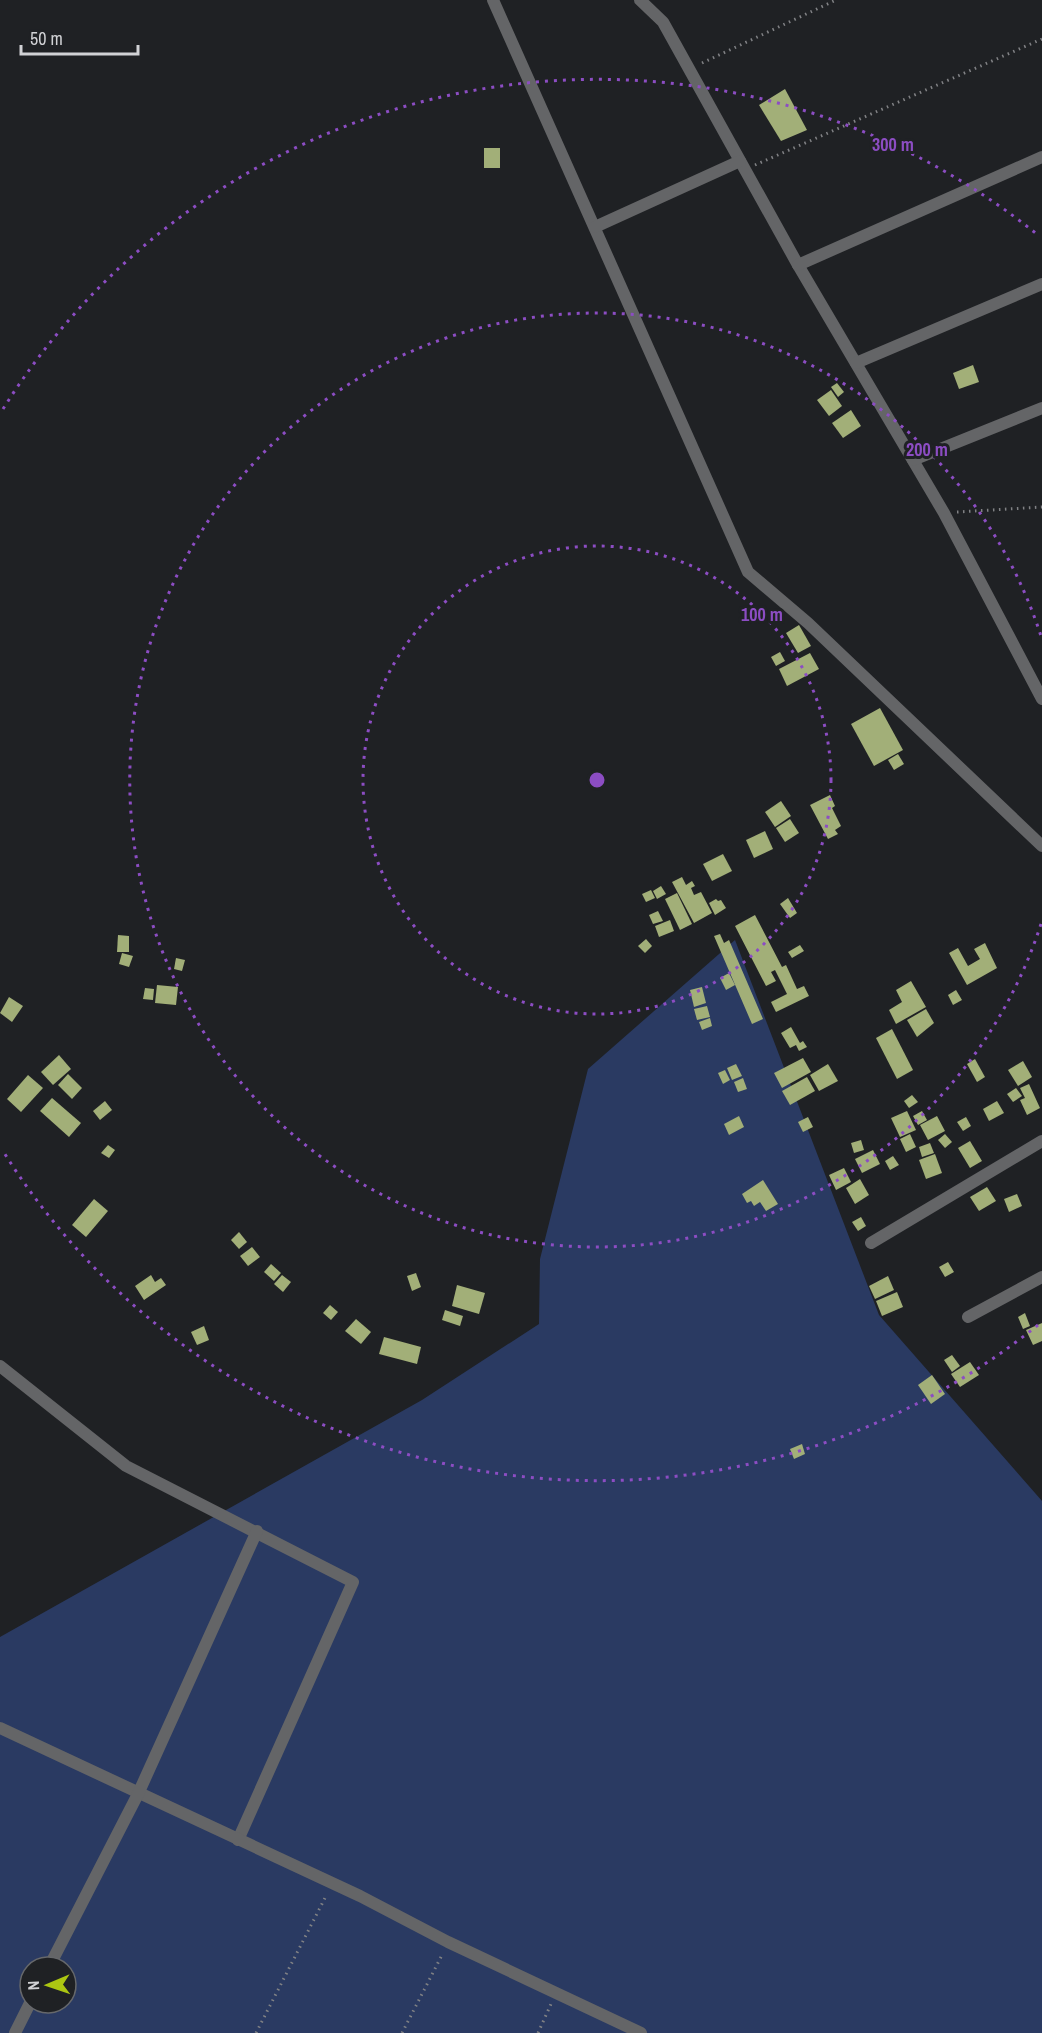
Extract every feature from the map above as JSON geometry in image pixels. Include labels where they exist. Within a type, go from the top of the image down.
[{"type":"street","points":[[493,0],[748,572],[808,623],[1042,846]]},
{"type":"street","points":[[643,1],[663,22],[798,265],[944,513],[1038,686],[1042,699]]},
{"type":"street","points":[[798,265],[1042,158]]},
{"type":"street","points":[[595,228],[743,165]]},
{"type":"street","points":[[856,363],[1042,284]]},
{"type":"street","points":[[913,460],[1042,408]]},
{"type":"street","points":[[871,1243],[1042,1141]]},
{"type":"street","points":[[968,1317],[1042,1277]]},
{"type":"street","points":[[0,1366],[126,1466],[353,1582],[238,1839]]},
{"type":"street","points":[[55,1955],[138,1794],[257,1531]]},
{"type":"street","points":[[0,1728],[333,1884],[448,1942],[641,2033]]},
{"type":"street","points":[[15,2033],[24,2015]]},
{"type":"path","points":[[689,69],[836,0]]},
{"type":"path","points":[[743,165],[1042,39]]},
{"type":"path","points":[[944,513],[1042,507]]},
{"type":"path","points":[[256,2033],[333,1884]]},
{"type":"path","points":[[402,2033],[448,1942]]},
{"type":"path","points":[[538,2033],[556,1994]]},
{"type":"shaded area","points":[[735,940],[879,1315],[1042,1501],[1042,2033],[0,2033],[0,1637],[422,1400],[539,1324],[540,1259],[588,1069]]},
{"type":"building","points":[[785,89],[807,130],[781,141],[759,105]]},
{"type":"building","points":[[484,148],[500,148],[500,168],[484,168]]},
{"type":"building","points":[[973,365],[979,382],[959,389],[953,373]]},
{"type":"building","points":[[837,383],[844,392],[838,397],[831,387]]},
{"type":"building","points":[[831,390],[842,406],[829,416],[817,400]]},
{"type":"building","points":[[851,410],[861,426],[843,438],[832,423]]},
{"type":"building","points":[[799,625],[811,646],[798,653],[786,633]]},
{"type":"building","points":[[780,652],[785,661],[776,666],[771,657]]},
{"type":"building","points":[[810,653],[819,669],[787,686],[779,669]]},
{"type":"building","points":[[880,708],[903,750],[874,766],[851,724]]},
{"type":"building","points":[[898,754],[904,764],[894,770],[888,760]]},
{"type":"building","points":[[830,795],[835,806],[832,808],[841,826],[835,830],[838,834],[828,839],[810,805]]},
{"type":"building","points":[[781,801],[791,816],[775,827],[765,812]]},
{"type":"building","points":[[790,819],[799,833],[785,842],[776,828]]},
{"type":"building","points":[[765,831],[773,849],[754,858],[746,840]]},
{"type":"building","points":[[723,854],[732,871],[712,881],[703,864]]},
{"type":"building","points":[[682,877],[686,885],[692,881],[695,886],[691,888],[694,895],[701,892],[712,913],[694,923],[672,882]]},
{"type":"building","points":[[661,886],[666,894],[657,899],[653,891]]},
{"type":"building","points":[[651,890],[655,898],[646,902],[642,894]]},
{"type":"building","points":[[677,893],[692,924],[680,930],[665,899]]},
{"type":"building","points":[[788,898],[797,913],[790,918],[780,904]]},
{"type":"building","points":[[716,899],[721,900],[726,908],[715,915],[709,903]]},
{"type":"building","points":[[658,911],[663,921],[653,924],[649,915]]},
{"type":"building","points":[[755,915],[782,967],[786,965],[797,989],[804,986],[809,996],[776,1012],[771,1002],[787,994],[775,970],[771,972],[776,981],[766,986],[735,926]]},
{"type":"building","points":[[670,920],[674,931],[659,937],[655,926]]},
{"type":"building","points":[[720,934],[724,943],[729,940],[763,1019],[752,1024],[714,936]]},
{"type":"building","points":[[118,935],[129,936],[129,952],[117,952]]},
{"type":"building","points":[[646,939],[652,946],[645,953],[638,946]]},
{"type":"building","points":[[985,943],[997,968],[967,985],[949,953],[958,948],[968,966],[980,959],[974,949]]},
{"type":"building","points":[[800,945],[804,951],[792,958],[788,952]]},
{"type":"building","points":[[122,953],[133,956],[129,967],[119,964]]},
{"type":"building","points":[[176,958],[185,960],[182,971],[174,969]]},
{"type":"building","points":[[729,973],[735,985],[726,990],[720,978]]},
{"type":"building","points":[[911,981],[926,1007],[896,1024],[889,1010],[902,1002],[896,990]]},
{"type":"building","points":[[157,985],[178,987],[176,1005],[155,1003]]},
{"type":"building","points":[[702,987],[706,1003],[694,1007],[690,990]]},
{"type":"building","points":[[145,988],[154,989],[153,1000],[143,999]]},
{"type":"building","points":[[956,990],[962,1000],[953,1005],[948,995]]},
{"type":"building","points":[[9,997],[23,1006],[12,1022],[0,1013]]},
{"type":"building","points":[[707,1006],[710,1017],[697,1020],[694,1009]]},
{"type":"building","points":[[926,1009],[934,1023],[917,1037],[907,1020]]},
{"type":"building","points":[[710,1018],[712,1026],[702,1030],[699,1022]]},
{"type":"building","points":[[791,1027],[800,1043],[803,1041],[807,1047],[799,1051],[796,1045],[790,1048],[781,1033]]},
{"type":"building","points":[[892,1029],[913,1070],[897,1079],[876,1038]]},
{"type":"building","points":[[59,1055],[71,1069],[53,1085],[41,1072]]},
{"type":"building","points":[[803,1058],[811,1072],[782,1088],[774,1073]]},
{"type":"building","points":[[975,1059],[985,1077],[977,1082],[967,1064]]},
{"type":"building","points":[[1023,1061],[1032,1077],[1018,1086],[1008,1070]]},
{"type":"building","points":[[736,1064],[742,1076],[732,1080],[727,1068]]},
{"type":"building","points":[[828,1064],[838,1081],[819,1091],[810,1075]]},
{"type":"building","points":[[725,1070],[730,1080],[723,1084],[718,1073]]},
{"type":"building","points":[[68,1074],[82,1088],[72,1099],[58,1085]]},
{"type":"building","points":[[28,1075],[43,1088],[21,1112],[7,1099]]},
{"type":"building","points":[[807,1077],[815,1091],[790,1105],[782,1091]]},
{"type":"building","points":[[743,1078],[747,1089],[738,1092],[734,1082]]},
{"type":"building","points":[[1029,1084],[1040,1108],[1027,1115],[1020,1100],[1025,1098],[1020,1088]]},
{"type":"building","points":[[1016,1088],[1022,1096],[1013,1102],[1007,1094]]},
{"type":"building","points":[[912,1095],[918,1102],[909,1108],[904,1101]]},
{"type":"building","points":[[52,1098],[81,1123],[69,1137],[40,1111]]},
{"type":"building","points":[[105,1101],[112,1110],[100,1120],[93,1111]]},
{"type":"building","points":[[997,1101],[1004,1113],[989,1121],[983,1109]]},
{"type":"building","points":[[907,1111],[916,1130],[900,1137],[891,1118]]},
{"type":"building","points":[[922,1111],[927,1120],[918,1125],[913,1116]]},
{"type":"building","points":[[739,1116],[744,1127],[729,1135],[724,1124]]},
{"type":"building","points":[[937,1116],[945,1131],[928,1140],[920,1125]]},
{"type":"building","points":[[808,1117],[813,1127],[803,1132],[798,1122]]},
{"type":"building","points":[[966,1117],[971,1126],[963,1131],[957,1122]]},
{"type":"building","points":[[910,1134],[916,1147],[906,1152],[900,1139]]},
{"type":"building","points":[[945,1134],[952,1142],[945,1148],[938,1140]]},
{"type":"building","points":[[861,1140],[864,1150],[854,1153],[851,1143]]},
{"type":"building","points":[[970,1141],[982,1161],[970,1168],[958,1148]]},
{"type":"building","points":[[930,1143],[934,1153],[922,1157],[919,1147]]},
{"type":"building","points":[[108,1145],[115,1150],[109,1158],[101,1153]]},
{"type":"building","points":[[873,1150],[880,1164],[862,1173],[855,1159]]},
{"type":"building","points":[[935,1154],[942,1173],[926,1179],[919,1160]]},
{"type":"building","points":[[893,1156],[899,1165],[890,1170],[885,1161]]},
{"type":"building","points":[[844,1168],[851,1182],[836,1190],[829,1175]]},
{"type":"building","points":[[860,1179],[869,1195],[855,1204],[846,1188]]},
{"type":"building","points":[[763,1180],[778,1204],[766,1211],[760,1202],[754,1206],[751,1201],[747,1203],[742,1194]]},
{"type":"building","points":[[987,1187],[996,1201],[979,1211],[970,1197]]},
{"type":"building","points":[[1017,1194],[1022,1206],[1009,1212],[1004,1199]]},
{"type":"building","points":[[94,1199],[108,1211],[86,1237],[72,1225]]},
{"type":"building","points":[[861,1217],[866,1226],[858,1231],[852,1222]]},
{"type":"building","points":[[239,1232],[247,1242],[239,1249],[231,1240]]},
{"type":"building","points":[[252,1247],[260,1257],[248,1266],[240,1256]]},
{"type":"building","points":[[948,1262],[954,1272],[945,1277],[939,1267]]},
{"type":"building","points":[[271,1264],[281,1273],[274,1281],[264,1272]]},
{"type":"building","points":[[416,1273],[421,1287],[412,1291],[407,1276]]},
{"type":"building","points":[[151,1275],[155,1282],[161,1278],[166,1285],[144,1300],[135,1286]]},
{"type":"building","points":[[282,1275],[291,1282],[283,1292],[274,1284]]},
{"type":"building","points":[[888,1276],[894,1290],[875,1299],[869,1286]]},
{"type":"building","points":[[457,1285],[485,1293],[479,1314],[452,1306]]},
{"type":"building","points":[[897,1292],[903,1307],[882,1316],[876,1301]]},
{"type":"building","points":[[330,1305],[338,1312],[331,1320],[323,1313]]},
{"type":"building","points":[[445,1310],[463,1316],[460,1326],[442,1320]]},
{"type":"building","points":[[1025,1313],[1030,1326],[1023,1329],[1018,1317]]},
{"type":"building","points":[[356,1319],[371,1332],[361,1344],[345,1331]]},
{"type":"building","points":[[1042,1323],[1042,1341],[1033,1345],[1026,1330]]},
{"type":"building","points":[[204,1326],[209,1340],[197,1345],[191,1332]]},
{"type":"building","points":[[384,1337],[421,1347],[417,1364],[379,1354]]},
{"type":"building","points":[[952,1355],[960,1366],[952,1372],[944,1360]]},
{"type":"building","points":[[970,1362],[979,1375],[960,1387],[951,1374]]},
{"type":"building","points":[[932,1375],[945,1394],[931,1404],[918,1385]]},
{"type":"building","points":[[802,1444],[805,1454],[794,1459],[790,1449]]}]
